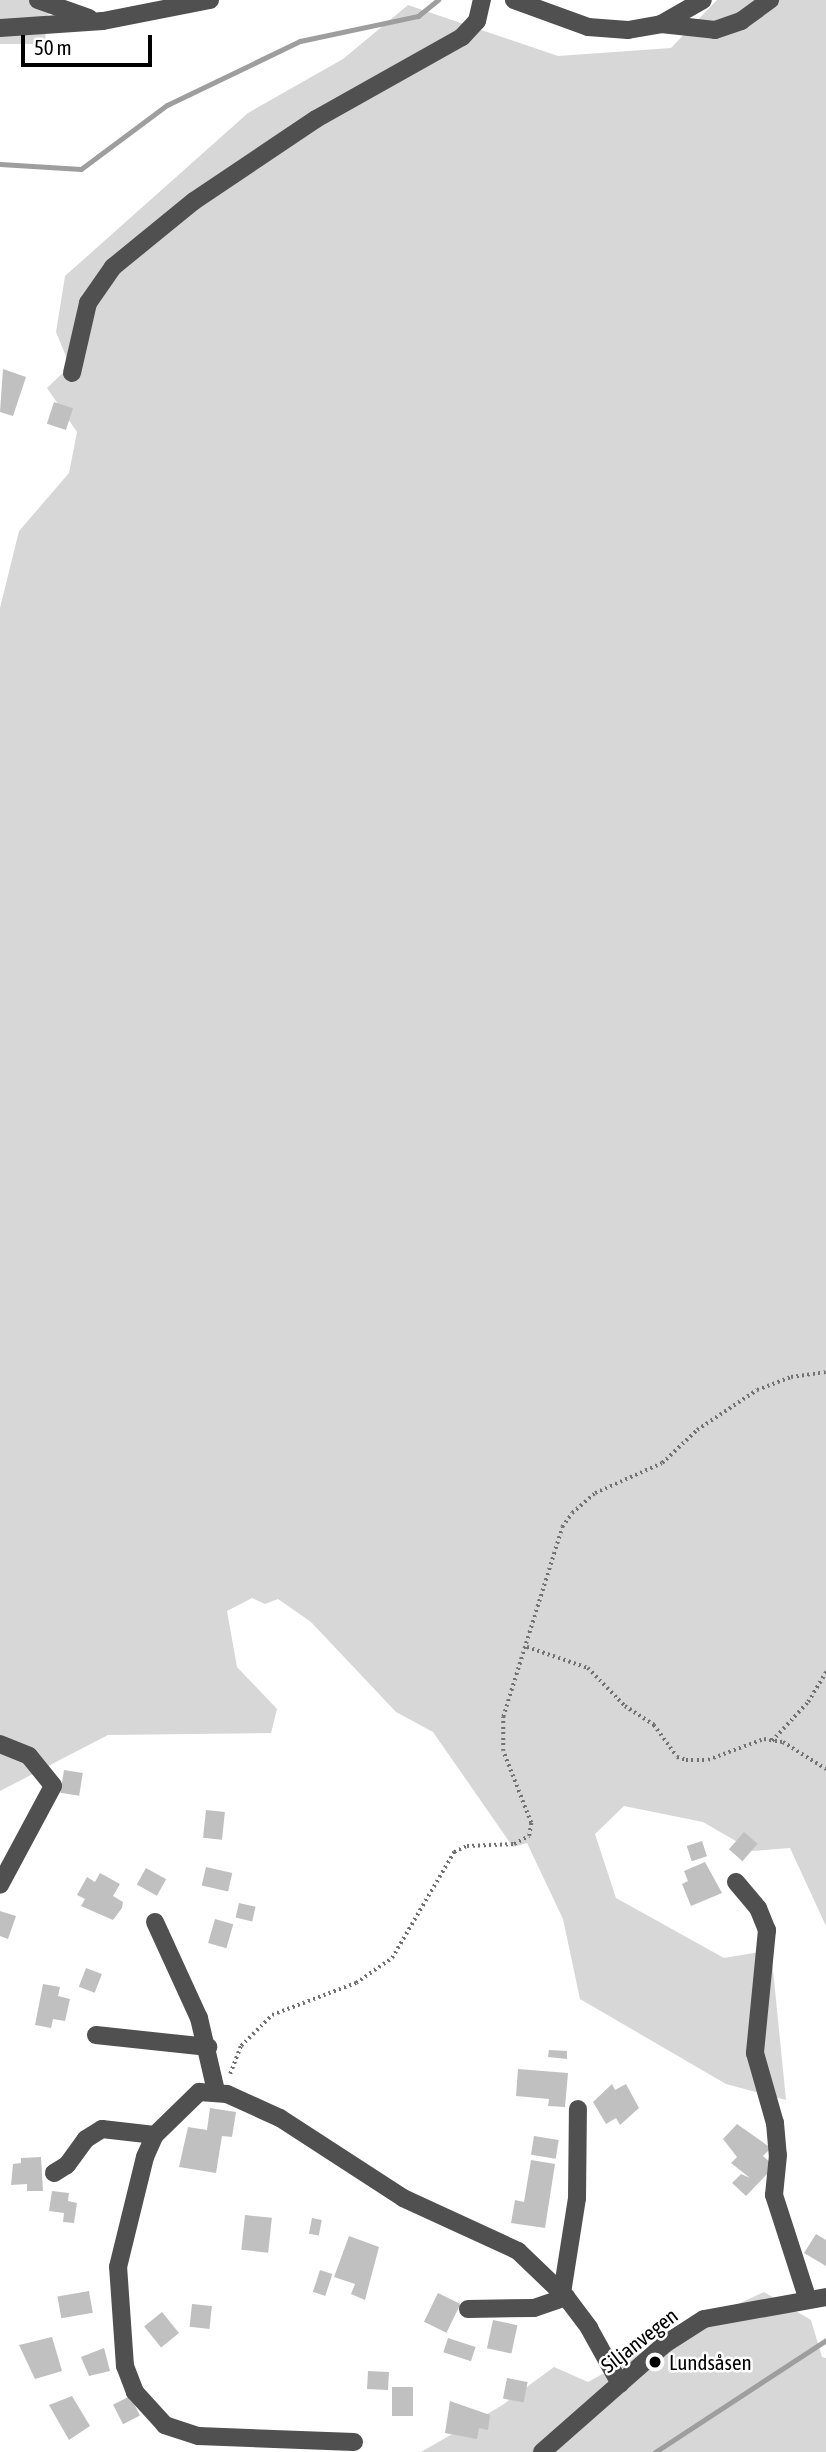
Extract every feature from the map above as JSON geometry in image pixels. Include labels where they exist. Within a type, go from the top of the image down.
[{"type":"street","points":[[38,0],[63,12],[103,21]]},
{"type":"street","points":[[0,28],[103,21],[210,0]]},
{"type":"street","points":[[72,373],[88,303],[113,267],[194,201],[316,119],[462,37],[477,21],[482,0]]},
{"type":"street","points":[[513,0],[588,27],[628,30],[661,24],[715,30],[741,21],[770,0]]},
{"type":"street","points":[[661,24],[702,0]]},
{"type":"street","points":[[0,1744],[29,1756],[53,1786],[0,1885]]},
{"type":"street","points":[[736,1882],[758,1908],[767,1930],[755,2053],[775,2123],[778,2155],[774,2195],[807,2297]]},
{"type":"street","points":[[155,1922],[208,2047],[216,2091]]},
{"type":"street","points":[[96,2035],[208,2047]]},
{"type":"street","points":[[355,2442],[198,2436],[165,2425],[135,2392],[125,2367],[118,2267],[145,2157],[155,2135],[199,2092],[216,2091],[280,2118],[403,2198],[518,2251],[564,2295],[589,2328],[620,2384]]},
{"type":"street","points":[[564,2295],[577,2198],[578,2109]]},
{"type":"street","points":[[54,2173],[67,2165],[86,2139],[102,2129],[155,2135]]},
{"type":"street","points":[[468,2309],[534,2308],[564,2295]]},
{"type":"street","name":"Siljanvegen","points":[[542,2452],[664,2344],[704,2319],[807,2297],[826,2297]]},
{"type":"path","points":[[216,2091],[232,2071],[241,2046],[272,2015],[356,1983],[392,1958],[454,1852],[467,1846],[514,1844],[529,1836],[531,1822],[503,1751],[506,1704],[527,1647],[562,1527],[583,1501],[662,1463],[697,1430],[757,1390],[791,1377],[826,1372]]},
{"type":"path","points":[[527,1647],[588,1668],[625,1706],[654,1725],[677,1757],[686,1760],[708,1760],[772,1741],[783,1742],[826,1769]]},
{"type":"path","points":[[772,1741],[808,1702],[826,1672]]},
{"type":"shaded area","points":[[0,0],[66,0],[47,16],[45,44],[0,44]]},
{"type":"shaded area","points":[[717,0],[826,0],[826,1926],[790,1848],[753,1851],[703,1822],[624,1806],[595,1834],[616,1898],[724,1958],[771,1950],[786,2100],[726,2084],[580,1999],[563,1919],[527,1843],[513,1847],[433,1732],[396,1712],[311,1622],[278,1599],[265,1604],[252,1598],[227,1611],[237,1667],[277,1709],[271,1733],[108,1735],[0,1791],[0,608],[19,531],[69,473],[77,432],[47,388],[70,366],[56,332],[65,276],[248,113],[343,59],[408,5],[558,56],[671,48]]},
{"type":"shaded area","points":[[764,2292],[811,2320],[822,2357],[826,2358],[826,2452],[421,2452],[501,2406],[554,2367],[588,2382],[682,2330]]},
{"type":"building","points":[[3,369],[26,377],[13,416],[0,412]]},
{"type":"building","points":[[54,402],[73,408],[66,430],[47,424]]},
{"type":"building","points":[[64,1770],[83,1773],[79,1796],[60,1793]]},
{"type":"building","points":[[206,1810],[225,1812],[222,1840],[203,1838]]},
{"type":"building","points":[[744,1832],[758,1844],[742,1861],[729,1849]]},
{"type":"building","points":[[702,1841],[707,1856],[692,1861],[687,1846]]},
{"type":"building","points":[[705,1862],[722,1893],[691,1906],[682,1884],[688,1881],[684,1871]]},
{"type":"building","points":[[206,1867],[232,1873],[228,1892],[202,1886]]},
{"type":"building","points":[[146,1868],[166,1879],[157,1896],[137,1885]]},
{"type":"building","points":[[100,1873],[120,1884],[113,1896],[123,1902],[122,1908],[113,1920],[81,1906],[85,1899],[77,1895],[87,1877],[95,1882]]},
{"type":"building","points":[[239,1903],[256,1907],[252,1921],[236,1918]]},
{"type":"building","points":[[0,1911],[16,1916],[8,1939],[0,1936]]},
{"type":"building","points":[[215,1919],[233,1924],[226,1948],[208,1943]]},
{"type":"building","points":[[86,1968],[102,1974],[95,1993],[79,1987]]},
{"type":"building","points":[[43,1984],[60,1987],[58,1996],[70,1999],[65,2021],[53,2019],[51,2028],[35,2025]]},
{"type":"building","points":[[549,2050],[567,2051],[567,2059],[548,2057]]},
{"type":"building","points":[[518,2069],[568,2073],[565,2107],[548,2106],[549,2099],[516,2096]]},
{"type":"building","points":[[612,2084],[615,2090],[626,2084],[639,2108],[620,2125],[616,2118],[606,2124],[593,2102]]},
{"type":"building","points":[[210,2108],[236,2112],[232,2137],[222,2136],[216,2173],[179,2167],[188,2127],[207,2130]]},
{"type":"building","points":[[737,2124],[771,2148],[763,2156],[772,2164],[768,2173],[746,2196],[732,2183],[741,2174],[750,2178],[731,2163],[737,2157],[723,2139]]},
{"type":"building","points":[[534,2136],[559,2140],[556,2159],[531,2155]]},
{"type":"building","points":[[41,2157],[43,2191],[27,2191],[27,2184],[11,2185],[13,2164],[21,2163],[21,2158]]},
{"type":"building","points":[[531,2160],[555,2164],[545,2228],[511,2223],[515,2200],[524,2202]]},
{"type":"building","points":[[52,2191],[69,2193],[68,2201],[77,2203],[74,2223],[63,2222],[64,2213],[49,2211]]},
{"type":"building","points":[[245,2215],[272,2218],[268,2253],[241,2250]]},
{"type":"building","points":[[312,2218],[322,2220],[319,2236],[309,2234]]},
{"type":"building","points":[[816,2234],[826,2240],[826,2266],[804,2253]]},
{"type":"building","points":[[349,2236],[379,2247],[365,2300],[351,2294],[355,2284],[334,2277]]},
{"type":"building","points":[[320,2270],[332,2274],[325,2296],[313,2292]]},
{"type":"building","points":[[89,2291],[93,2313],[61,2318],[57,2297]]},
{"type":"building","points":[[438,2293],[460,2304],[446,2333],[424,2322]]},
{"type":"building","points":[[192,2304],[212,2306],[209,2329],[190,2327]]},
{"type":"building","points":[[162,2312],[179,2333],[161,2347],[144,2326]]},
{"type":"building","points":[[493,2320],[517,2325],[511,2354],[487,2348]]},
{"type":"building","points":[[52,2337],[62,2371],[35,2379],[19,2345]]},
{"type":"building","points":[[448,2338],[476,2347],[471,2361],[443,2352]]},
{"type":"building","points":[[104,2348],[110,2371],[89,2376],[81,2357]]},
{"type":"building","points":[[368,2371],[389,2372],[388,2390],[367,2389]]},
{"type":"building","points":[[507,2378],[528,2382],[524,2403],[503,2399]]},
{"type":"building","points":[[392,2387],[413,2387],[413,2416],[392,2416]]},
{"type":"building","points":[[72,2396],[90,2426],[69,2440],[49,2405]]},
{"type":"building","points":[[130,2396],[140,2416],[123,2424],[113,2405]]},
{"type":"building","points":[[450,2401],[490,2415],[488,2430],[479,2428],[477,2439],[445,2433]]},
{"type":"waterway","points":[[0,164],[81,169],[167,105],[300,41],[418,16],[438,0]]},
{"type":"waterway","points":[[655,2452],[826,2340]]},
{"type":"place","name":"Lundsåsen","points":[[655,2362]]}]
